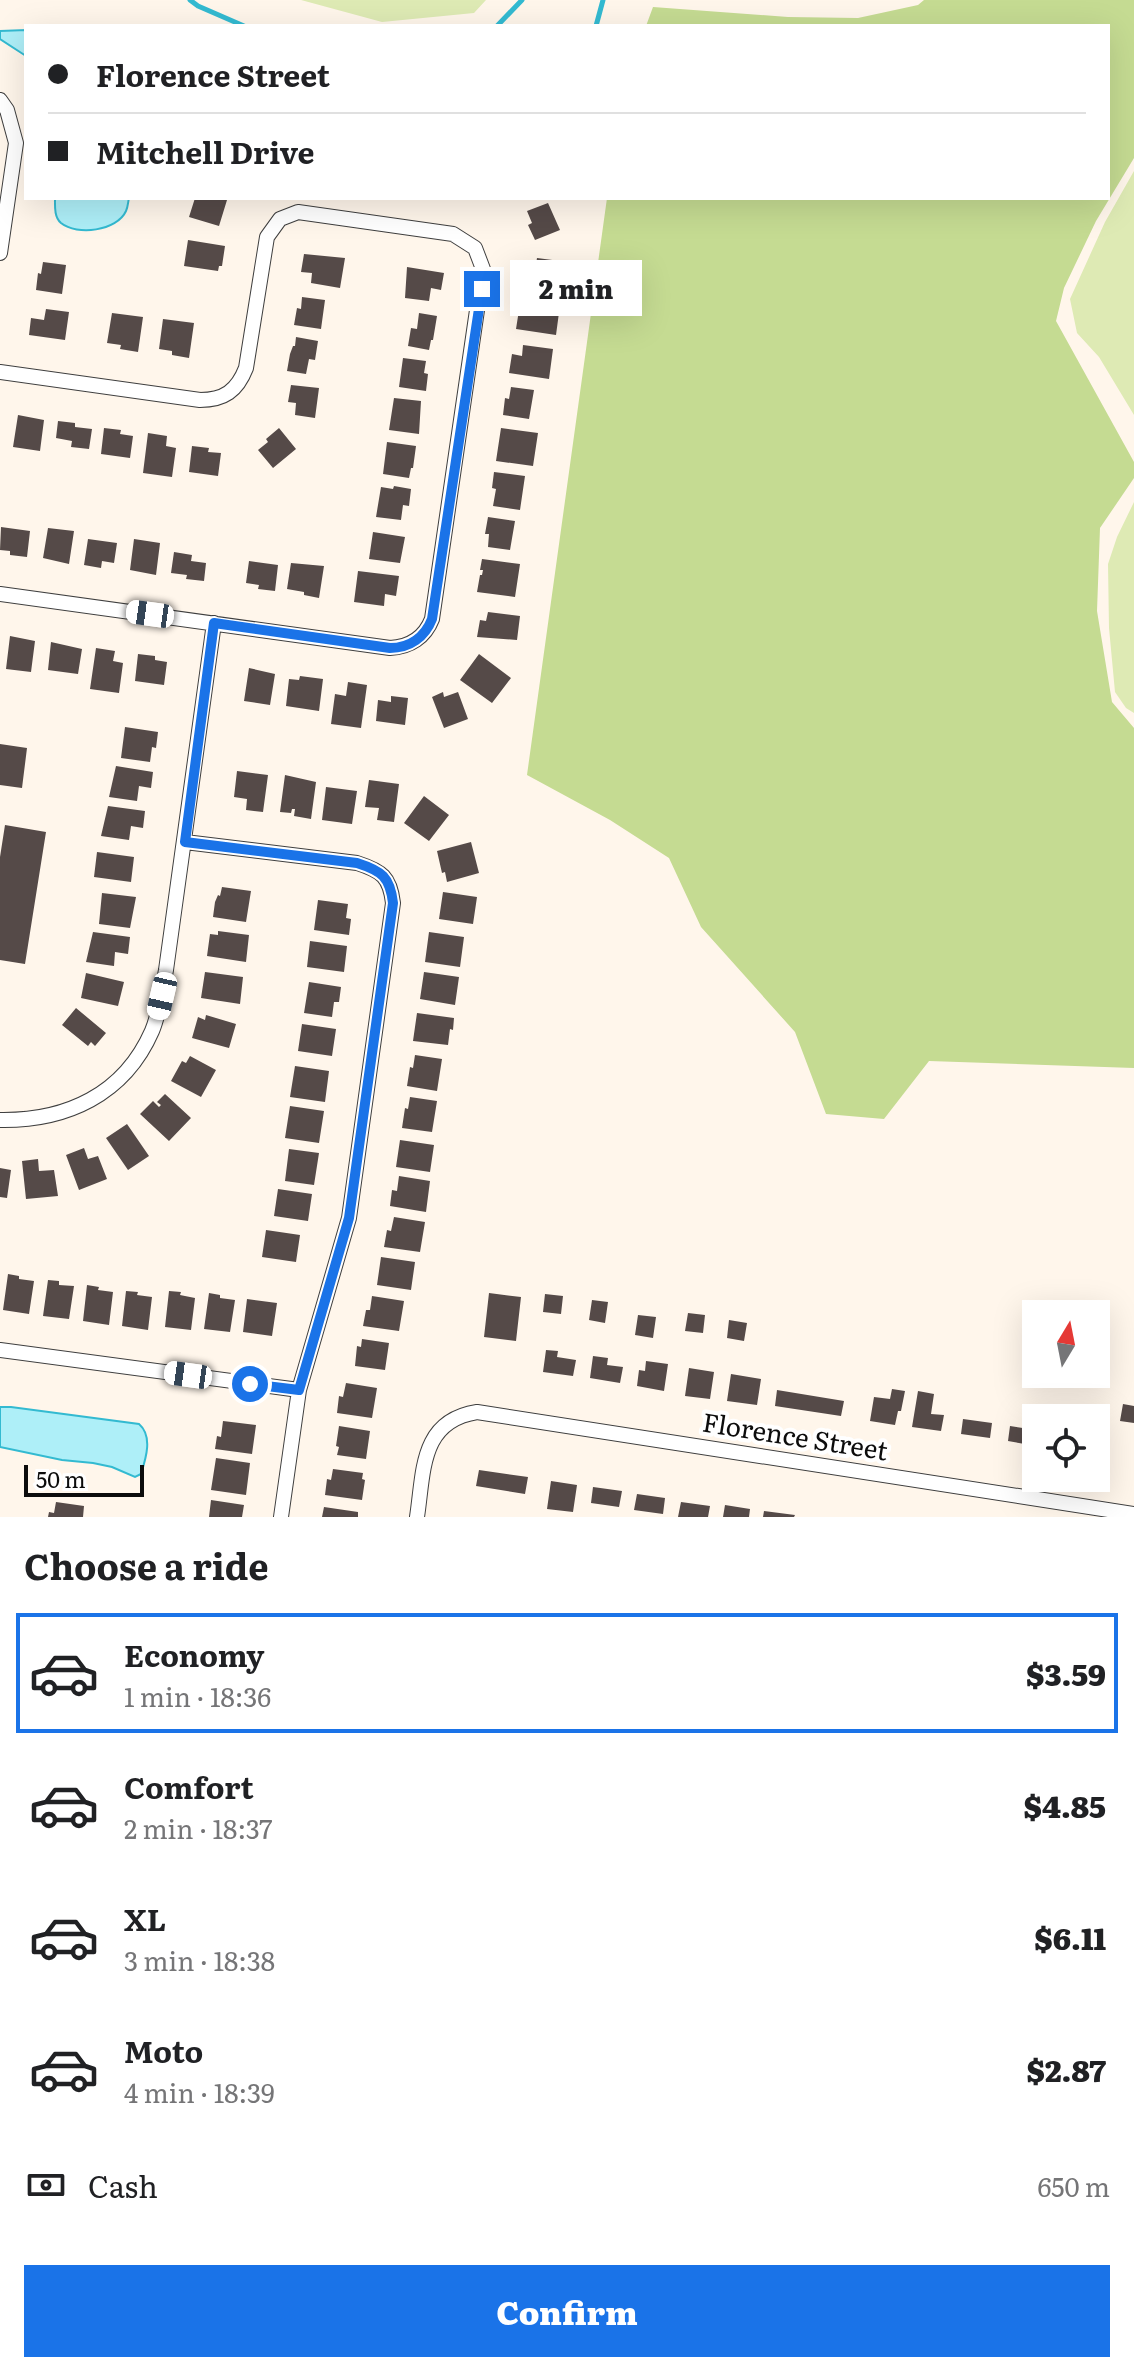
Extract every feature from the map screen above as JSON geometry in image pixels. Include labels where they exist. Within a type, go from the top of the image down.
[{"type":"street","points":[[0,100],[7,110],[5,119],[16,143],[0,253]]},
{"type":"street","points":[[0,372],[200,400],[215,400],[232,391],[243,375],[267,237],[280,219],[292,213],[305,211],[453,234],[475,248],[481,261],[483,278],[432,619],[427,630],[411,643],[390,648],[0,594]]},
{"type":"street","points":[[0,1120],[40,1118],[75,1109],[118,1079],[139,1055],[152,1029],[162,996],[214,623]]},
{"type":"street","points":[[185,842],[357,863],[386,877],[393,903],[349,1218],[299,1390],[281,1517]]},
{"type":"street","points":[[0,1350],[299,1390]]},
{"type":"street","name":"Florence Street","points":[[417,1517],[426,1452],[434,1436],[450,1421],[465,1414],[487,1413],[1134,1514]]},
{"type":"green space","points":[[301,0],[486,0],[474,13],[382,22]]},
{"type":"green space","points":[[924,0],[1134,0],[1134,158],[1110,198],[1110,24],[647,24],[653,7],[788,17],[858,18],[918,5]]},
{"type":"green space","points":[[1134,171],[1134,415],[1099,357],[1077,333],[1070,299],[1105,222]]},
{"type":"green space","points":[[607,200],[1109,200],[1064,288],[1056,321],[1134,462],[1134,478],[1100,528],[1097,611],[1112,702],[1134,728],[1134,1068],[929,1061],[884,1119],[826,1114],[795,1032],[701,927],[669,858],[610,820],[527,775]]},
{"type":"green space","points":[[1134,502],[1134,713],[1126,708],[1115,692],[1109,628],[1108,564]]},
{"type":"water","points":[[24,30],[24,55],[0,39],[0,31]]},
{"type":"water","points":[[55,200],[129,200],[121,218],[106,227],[86,230],[68,227],[56,215]]},
{"type":"water","points":[[0,1407],[139,1424],[147,1441],[141,1474],[135,1477],[112,1467],[0,1447]]},
{"type":"building","points":[[194,200],[227,200],[219,226],[189,217]]},
{"type":"building","points":[[548,203],[560,230],[535,240],[528,225],[532,223],[527,211]]},
{"type":"building","points":[[188,240],[225,246],[222,266],[218,271],[184,266]]},
{"type":"building","points":[[304,254],[345,258],[340,288],[311,283],[312,273],[301,272]]},
{"type":"building","points":[[537,258],[560,261],[555,290],[529,286],[531,270],[535,270]]},
{"type":"building","points":[[43,262],[66,265],[62,294],[36,290]]},
{"type":"building","points":[[407,267],[444,273],[441,290],[431,288],[429,301],[405,298]]},
{"type":"building","points":[[302,297],[325,300],[321,329],[294,325]]},
{"type":"building","points":[[530,301],[560,305],[556,335],[516,329],[519,310],[529,312]]},
{"type":"building","points":[[46,309],[69,312],[65,340],[29,335],[31,318],[44,320]]},
{"type":"building","points":[[112,313],[143,317],[138,352],[107,343]]},
{"type":"building","points":[[419,313],[437,316],[429,350],[408,346],[411,328],[417,329]]},
{"type":"building","points":[[163,319],[194,323],[189,358],[159,349]]},
{"type":"building","points":[[296,337],[318,341],[315,360],[309,359],[306,374],[287,371]]},
{"type":"building","points":[[523,345],[553,349],[549,379],[509,373],[512,354],[522,356]]},
{"type":"building","points":[[403,358],[426,361],[426,391],[399,387]]},
{"type":"building","points":[[291,385],[319,388],[315,418],[295,415],[296,403],[288,402]]},
{"type":"building","points":[[511,387],[534,390],[529,419],[503,415],[505,398],[509,399]]},
{"type":"building","points":[[394,398],[421,401],[419,434],[389,430]]},
{"type":"building","points":[[18,415],[44,420],[40,451],[13,447]]},
{"type":"building","points":[[58,421],[92,429],[89,449],[71,447],[72,441],[56,438]]},
{"type":"building","points":[[104,428],[121,430],[120,434],[133,436],[130,458],[101,454]]},
{"type":"building","points":[[279,428],[296,449],[273,468],[258,450]]},
{"type":"building","points":[[501,428],[538,433],[533,466],[496,461]]},
{"type":"building","points":[[148,433],[167,436],[166,446],[176,448],[172,477],[143,473]]},
{"type":"building","points":[[387,442],[416,446],[409,478],[383,474]]},
{"type":"building","points":[[192,446],[221,453],[218,476],[189,472]]},
{"type":"building","points":[[494,472],[525,476],[520,510],[493,506],[496,489],[492,488]]},
{"type":"building","points":[[394,486],[411,489],[409,506],[403,505],[401,520],[376,517],[381,487],[393,489]]},
{"type":"building","points":[[488,517],[515,521],[510,550],[488,547],[489,534],[485,534]]},
{"type":"building","points":[[1,527],[30,531],[27,557],[0,550]]},
{"type":"building","points":[[48,528],[74,531],[69,564],[43,558]]},
{"type":"building","points":[[373,532],[405,537],[400,563],[369,559]]},
{"type":"building","points":[[88,539],[117,543],[114,563],[102,561],[101,568],[84,565]]},
{"type":"building","points":[[134,539],[160,543],[156,575],[130,570]]},
{"type":"building","points":[[174,552],[192,555],[191,561],[206,563],[204,581],[171,573]]},
{"type":"building","points":[[482,559],[520,564],[515,597],[477,592],[483,570],[480,570]]},
{"type":"building","points":[[249,561],[278,565],[275,591],[258,589],[259,585],[246,583]]},
{"type":"building","points":[[291,563],[324,566],[319,598],[287,589]]},
{"type":"building","points":[[358,571],[399,576],[396,596],[385,594],[384,606],[354,602]]},
{"type":"building","points":[[488,612],[520,616],[517,640],[477,637],[480,620],[486,621]]},
{"type":"building","points":[[10,636],[35,641],[31,672],[6,669]]},
{"type":"building","points":[[51,642],[82,649],[78,674],[48,670]]},
{"type":"building","points":[[96,648],[115,651],[113,661],[123,663],[119,693],[90,689]]},
{"type":"building","points":[[138,654],[155,656],[155,660],[167,662],[164,685],[135,681]]},
{"type":"building","points":[[479,654],[511,678],[492,703],[460,680]]},
{"type":"building","points":[[249,668],[275,674],[270,705],[244,701]]},
{"type":"building","points":[[300,676],[323,679],[319,711],[286,706],[289,679],[299,680]]},
{"type":"building","points":[[348,682],[367,685],[361,728],[331,724],[335,694],[346,696]]},
{"type":"building","points":[[443,692],[444,697],[458,692],[468,719],[444,728],[432,697]]},
{"type":"building","points":[[391,696],[408,698],[405,725],[376,721],[378,700],[391,702]]},
{"type":"building","points":[[125,727],[158,732],[150,762],[121,758]]},
{"type":"building","points":[[0,744],[27,748],[22,788],[0,785]]},
{"type":"building","points":[[116,766],[153,772],[151,788],[139,786],[137,801],[109,797]]},
{"type":"building","points":[[237,771],[268,775],[263,812],[246,810],[247,799],[234,797]]},
{"type":"building","points":[[285,775],[316,782],[311,819],[294,816],[295,809],[291,813],[280,812]]},
{"type":"building","points":[[369,780],[399,784],[394,822],[377,820],[379,808],[365,807]]},
{"type":"building","points":[[326,787],[357,791],[352,824],[322,820]]},
{"type":"building","points":[[424,796],[449,815],[429,841],[404,823]]},
{"type":"building","points":[[108,806],[145,811],[143,828],[131,826],[129,840],[101,836]]},
{"type":"building","points":[[5,825],[46,832],[25,964],[0,960],[0,857]]},
{"type":"building","points":[[471,842],[479,873],[447,882],[437,851]]},
{"type":"building","points":[[97,852],[134,857],[131,882],[94,877]]},
{"type":"building","points":[[222,887],[251,891],[246,922],[213,917]]},
{"type":"building","points":[[443,892],[477,897],[473,924],[439,919]]},
{"type":"building","points":[[102,893],[136,897],[130,928],[99,924]]},
{"type":"building","points":[[318,900],[348,904],[346,918],[351,919],[349,935],[314,930]]},
{"type":"building","points":[[218,931],[249,935],[246,962],[207,956],[210,934],[218,935]]},
{"type":"building","points":[[93,932],[130,937],[128,954],[115,952],[114,966],[86,962]]},
{"type":"building","points":[[429,932],[464,937],[460,967],[425,962]]},
{"type":"building","points":[[310,941],[347,946],[344,972],[307,967]]},
{"type":"building","points":[[205,972],[243,977],[240,1004],[201,998]]},
{"type":"building","points":[[424,972],[459,977],[455,1005],[420,999]]},
{"type":"building","points":[[86,973],[124,982],[118,1006],[81,998]]},
{"type":"building","points":[[309,982],[341,987],[332,1017],[304,1013]]},
{"type":"building","points":[[76,1008],[106,1033],[95,1046],[91,1042],[88,1046],[62,1025]]},
{"type":"building","points":[[417,1013],[454,1018],[448,1045],[413,1041]]},
{"type":"building","points":[[206,1015],[236,1024],[229,1048],[192,1038],[198,1017],[205,1020]]},
{"type":"building","points":[[302,1024],[336,1029],[332,1056],[298,1051]]},
{"type":"building","points":[[415,1055],[442,1059],[437,1091],[407,1086]]},
{"type":"building","points":[[190,1056],[216,1070],[201,1097],[171,1081],[182,1061],[186,1063]]},
{"type":"building","points":[[295,1066],[329,1071],[325,1102],[290,1097]]},
{"type":"building","points":[[165,1094],[191,1118],[169,1141],[140,1114],[153,1101],[159,1107],[161,1105],[157,1102]]},
{"type":"building","points":[[410,1097],[437,1101],[432,1132],[402,1128]]},
{"type":"building","points":[[290,1106],[324,1111],[319,1143],[285,1138]]},
{"type":"building","points":[[127,1124],[149,1156],[128,1170],[106,1138]]},
{"type":"building","points":[[400,1140],[434,1145],[430,1172],[396,1167]]},
{"type":"building","points":[[84,1148],[88,1159],[98,1156],[107,1179],[79,1190],[66,1155]]},
{"type":"building","points":[[289,1149],[319,1153],[314,1185],[285,1181]]},
{"type":"building","points":[[38,1159],[39,1171],[54,1170],[58,1196],[26,1199],[22,1161]]},
{"type":"building","points":[[0,1168],[11,1170],[7,1198],[0,1197]]},
{"type":"building","points":[[399,1176],[430,1181],[426,1212],[390,1206],[392,1190],[397,1191]]},
{"type":"building","points":[[278,1189],[312,1194],[308,1221],[274,1216]]},
{"type":"building","points":[[394,1217],[425,1222],[420,1252],[384,1247],[387,1230],[391,1231]]},
{"type":"building","points":[[266,1230],[300,1235],[296,1262],[262,1257]]},
{"type":"building","points":[[381,1257],[415,1262],[411,1290],[377,1285]]},
{"type":"building","points":[[8,1274],[34,1281],[29,1314],[3,1310]]},
{"type":"building","points":[[48,1280],[74,1286],[69,1319],[43,1316]]},
{"type":"building","points":[[87,1285],[113,1292],[109,1325],[83,1321]]},
{"type":"building","points":[[126,1291],[152,1297],[148,1330],[122,1326]]},
{"type":"building","points":[[169,1291],[195,1298],[191,1330],[165,1327]]},
{"type":"building","points":[[209,1293],[235,1300],[230,1332],[204,1329]]},
{"type":"building","points":[[489,1293],[521,1297],[516,1341],[484,1337]]},
{"type":"building","points":[[545,1294],[563,1296],[561,1314],[543,1312]]},
{"type":"building","points":[[372,1296],[404,1301],[399,1331],[363,1326]]},
{"type":"building","points":[[247,1299],[277,1303],[272,1336],[243,1332]]},
{"type":"building","points":[[592,1300],[608,1302],[605,1323],[589,1320]]},
{"type":"building","points":[[688,1313],[705,1315],[703,1333],[685,1331]]},
{"type":"building","points":[[638,1315],[656,1317],[653,1338],[635,1335]]},
{"type":"building","points":[[729,1320],[747,1323],[744,1341],[727,1338]]},
{"type":"building","points":[[362,1339],[389,1343],[385,1370],[355,1366],[357,1346],[361,1347]]},
{"type":"building","points":[[546,1350],[558,1351],[557,1357],[576,1360],[573,1376],[543,1372]]},
{"type":"building","points":[[593,1356],[608,1358],[607,1365],[623,1367],[620,1383],[590,1378]]},
{"type":"building","points":[[646,1361],[668,1364],[664,1391],[637,1386],[639,1370],[645,1371]]},
{"type":"building","points":[[689,1368],[714,1372],[710,1399],[685,1396]]},
{"type":"building","points":[[731,1374],[761,1379],[757,1405],[727,1401]]},
{"type":"building","points":[[346,1383],[377,1388],[372,1418],[337,1413],[339,1396],[343,1397]]},
{"type":"building","points":[[892,1389],[905,1391],[895,1425],[870,1421],[874,1397],[890,1399]]},
{"type":"building","points":[[777,1390],[844,1401],[841,1416],[775,1406]]},
{"type":"building","points":[[918,1391],[934,1394],[931,1414],[944,1415],[941,1431],[912,1427]]},
{"type":"building","points":[[1123,1404],[1134,1406],[1134,1423],[1120,1421]]},
{"type":"building","points":[[963,1419],[992,1423],[990,1438],[961,1434]]},
{"type":"building","points":[[223,1421],[256,1425],[252,1454],[215,1449],[217,1436],[221,1437]]},
{"type":"building","points":[[339,1426],[370,1431],[366,1459],[337,1455]]},
{"type":"building","points":[[1010,1426],[1022,1428],[1022,1444],[1008,1441]]},
{"type":"building","points":[[216,1458],[250,1463],[246,1495],[211,1490]]},
{"type":"building","points":[[333,1469],[363,1473],[362,1500],[325,1495],[327,1479],[331,1480]]},
{"type":"building","points":[[479,1470],[528,1477],[525,1494],[476,1486]]},
{"type":"building","points":[[551,1481],[577,1485],[573,1512],[547,1509]]},
{"type":"building","points":[[593,1487],[622,1491],[619,1507],[591,1503]]},
{"type":"building","points":[[637,1494],[665,1498],[663,1514],[634,1510]]},
{"type":"building","points":[[211,1500],[244,1505],[242,1517],[209,1517]]},
{"type":"building","points":[[56,1502],[84,1506],[83,1517],[48,1517],[49,1512],[54,1513]]},
{"type":"building","points":[[681,1502],[710,1506],[708,1517],[678,1517]]},
{"type":"building","points":[[725,1505],[750,1509],[749,1517],[723,1517]]},
{"type":"building","points":[[324,1507],[358,1512],[358,1517],[322,1517]]},
{"type":"building","points":[[764,1511],[795,1515],[763,1517]]},
{"type":"waterway","points":[[190,0],[239,24]]},
{"type":"waterway","points":[[499,24],[522,0]]},
{"type":"waterway","points":[[597,24],[603,0]]},
{"type":"route","points":[[250,1384],[299,1390],[314,1332],[346,1237],[393,903],[386,877],[357,863],[185,842],[214,623],[390,648],[411,643],[427,630],[432,619],[482,289]]}]
